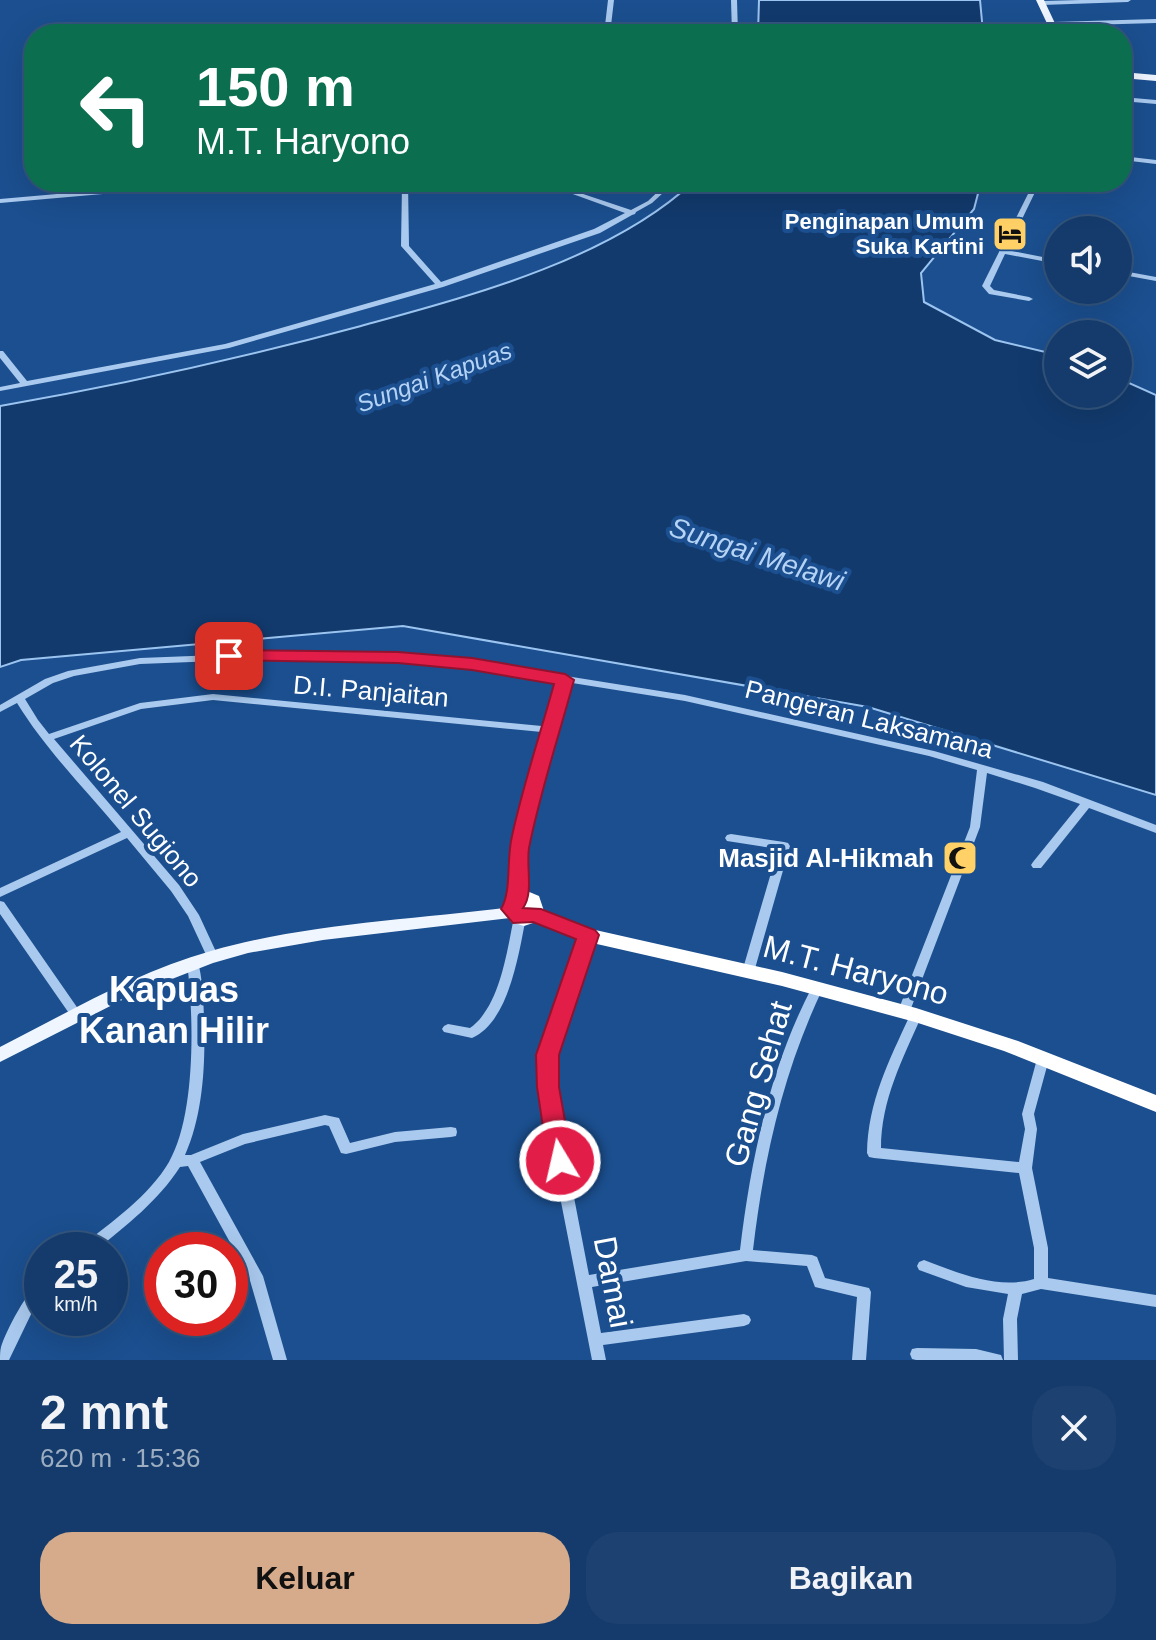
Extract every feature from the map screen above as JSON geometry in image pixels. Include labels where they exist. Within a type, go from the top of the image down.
[{"type":"highway","points":[[521,911],[516,864],[565,680]]},
{"type":"highway","name":"M.T. Haryono","points":[[521,911],[588,935],[817,988],[910,1013],[1043,1059],[1156,1104]]},
{"type":"main road","points":[[1041,2],[1053,24]]},
{"type":"main road","points":[[1132,78],[1156,79]]},
{"type":"main road","name":"M.T. Haryono","points":[[0,1055],[77,1016],[212,956],[296,937],[521,911]]},
{"type":"street","points":[[608,24],[611,0]]},
{"type":"street","points":[[734,0],[735,24]]},
{"type":"street","points":[[1041,2],[1128,0]]},
{"type":"street","points":[[1053,24],[1156,21]]},
{"type":"street","points":[[1132,100],[1156,102]]},
{"type":"street","points":[[1132,159],[1156,162]]},
{"type":"street","points":[[0,201],[103,192]]},
{"type":"street","points":[[405,192],[405,246],[440,285]]},
{"type":"street","points":[[572,192],[633,213]]},
{"type":"street","points":[[0,389],[151,362],[253,339],[440,285],[560,246],[633,213],[659,192]]},
{"type":"street","points":[[1029,299],[988,289],[987,282],[1032,192]]},
{"type":"street","points":[[1004,252],[1044,259]]},
{"type":"street","points":[[1132,275],[1156,279]]},
{"type":"street","points":[[0,353],[25,384]]},
{"type":"street","name":"Pangeran Laksamana","points":[[0,709],[49,681],[104,667],[259,654],[372,656],[472,664],[685,698],[916,750],[982,769],[1156,829]]},
{"type":"street","name":"D.I. Panjaitan","points":[[47,738],[140,706],[213,697],[552,730]]},
{"type":"street","name":"Kolonel Sugiono","points":[[19,698],[47,738],[175,888],[193,915],[212,956]]},
{"type":"street","points":[[982,769],[975,827],[879,1100],[873,1131],[874,1153],[1025,1168]]},
{"type":"street","points":[[1037,865],[1086,804]]},
{"type":"street","points":[[0,893],[128,833]]},
{"type":"street","points":[[731,838],[784,846],[748,972]]},
{"type":"street","points":[[0,905],[77,1016]]},
{"type":"street","points":[[448,1029],[472,1033],[486,1021],[510,967],[521,911]]},
{"type":"street","name":"Damai","points":[[588,935],[552,1032],[547,1067],[560,1161],[599,1360]]},
{"type":"street","points":[[193,963],[198,992],[198,1044],[184,1161],[256,1276],[280,1360]]},
{"type":"street","name":"Gang Sehat","points":[[746,1255],[777,1095],[817,988]]},
{"type":"street","points":[[1041,1283],[1041,1248],[1025,1168],[1031,1129],[1028,1114],[1043,1059]]},
{"type":"street","points":[[108,1232],[184,1161],[243,1139],[325,1120],[334,1122],[346,1149],[395,1137],[451,1132]]},
{"type":"street","points":[[585,1282],[746,1255],[812,1261],[820,1283],[864,1292],[859,1360]]},
{"type":"street","points":[[924,1266],[969,1281],[1016,1289],[1041,1283],[1156,1301]]},
{"type":"street","points":[[1011,1360],[1010,1319],[1016,1289]]},
{"type":"street","points":[[2,1360],[24,1314]]},
{"type":"street","points":[[595,1340],[744,1320]]},
{"type":"street","points":[[917,1354],[976,1355],[996,1360]]},
{"type":"water","points":[[759,0],[980,0],[982,24],[758,24]]},
{"type":"water","points":[[680,192],[978,192],[974,209],[921,273],[924,302],[995,340],[1044,352],[1044,408],[1132,408],[1132,384],[1156,395],[1156,795],[868,707],[403,626],[21,660],[0,667],[0,406],[227,360],[361,326],[492,288],[580,254],[621,233]]},
{"type":"place","name":"Penginapan Umum Suka Kartini","points":[[1010,234]]},
{"type":"place","name":"Masjid Al-Hikmah","points":[[960,858]]},
{"type":"district","name":"Kapuas Kanan Hilir","points":[[174,1010]]},
{"type":"route","points":[[229,656],[318,654],[398,658],[472,664],[565,680],[522,832],[516,864],[518,900],[511,909],[520,917],[534,914],[588,935],[552,1032],[547,1055],[548,1087],[560,1161]]},
{"type":"water label","name":"Sungai Kapuas","points":[[434,377]]},
{"type":"water label","name":"Sungai Melawi","points":[[757,554]]}]
